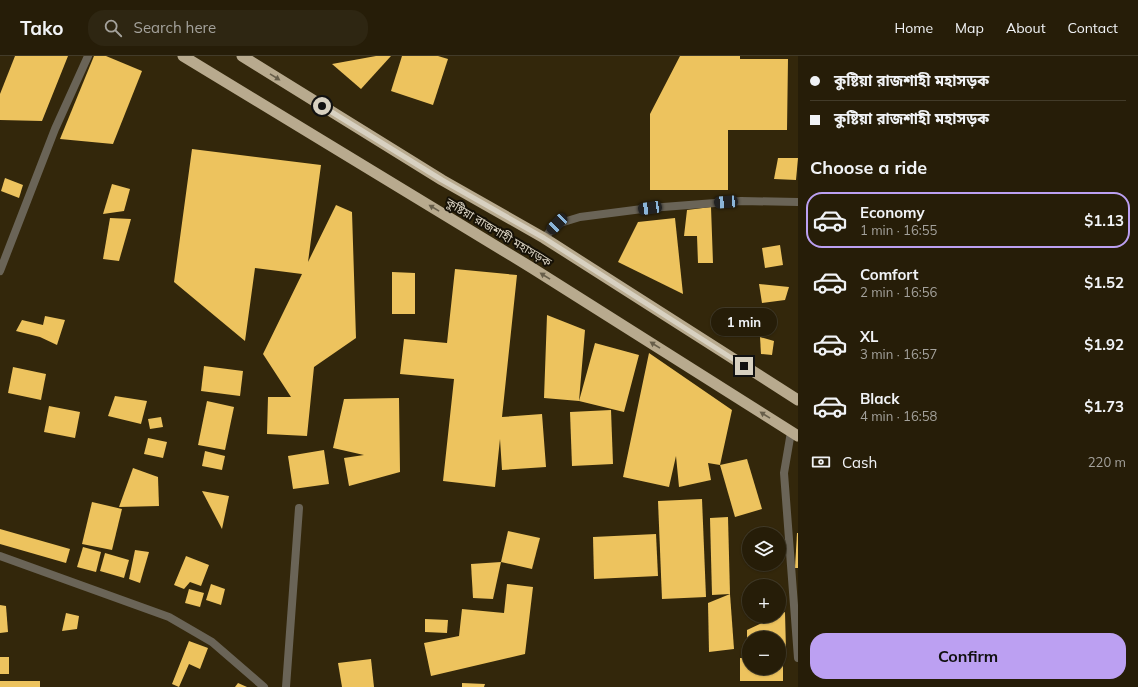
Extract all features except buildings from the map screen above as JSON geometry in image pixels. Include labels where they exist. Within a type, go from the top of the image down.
[{"type":"highway","name":"কুষ্টিয়া রাজশাহী মহাসড়ক","points":[[183,56],[532,268],[795,434]]},
{"type":"highway","name":"কুষ্টিয়া রাজশাহী মহাসড়ক","points":[[242,56],[442,180],[544,238],[798,400]]},
{"type":"street","points":[[0,271],[55,129],[88,56]]},
{"type":"street","points":[[544,238],[557,224],[580,218],[650,208],[741,201],[798,202]]},
{"type":"street","points":[[795,434],[784,473],[798,658]]},
{"type":"street","points":[[286,687],[298,508]]},
{"type":"street","points":[[0,556],[169,617],[212,642],[264,687]]},
{"type":"route","points":[[322,106],[442,180],[544,238],[744,366]]}]
